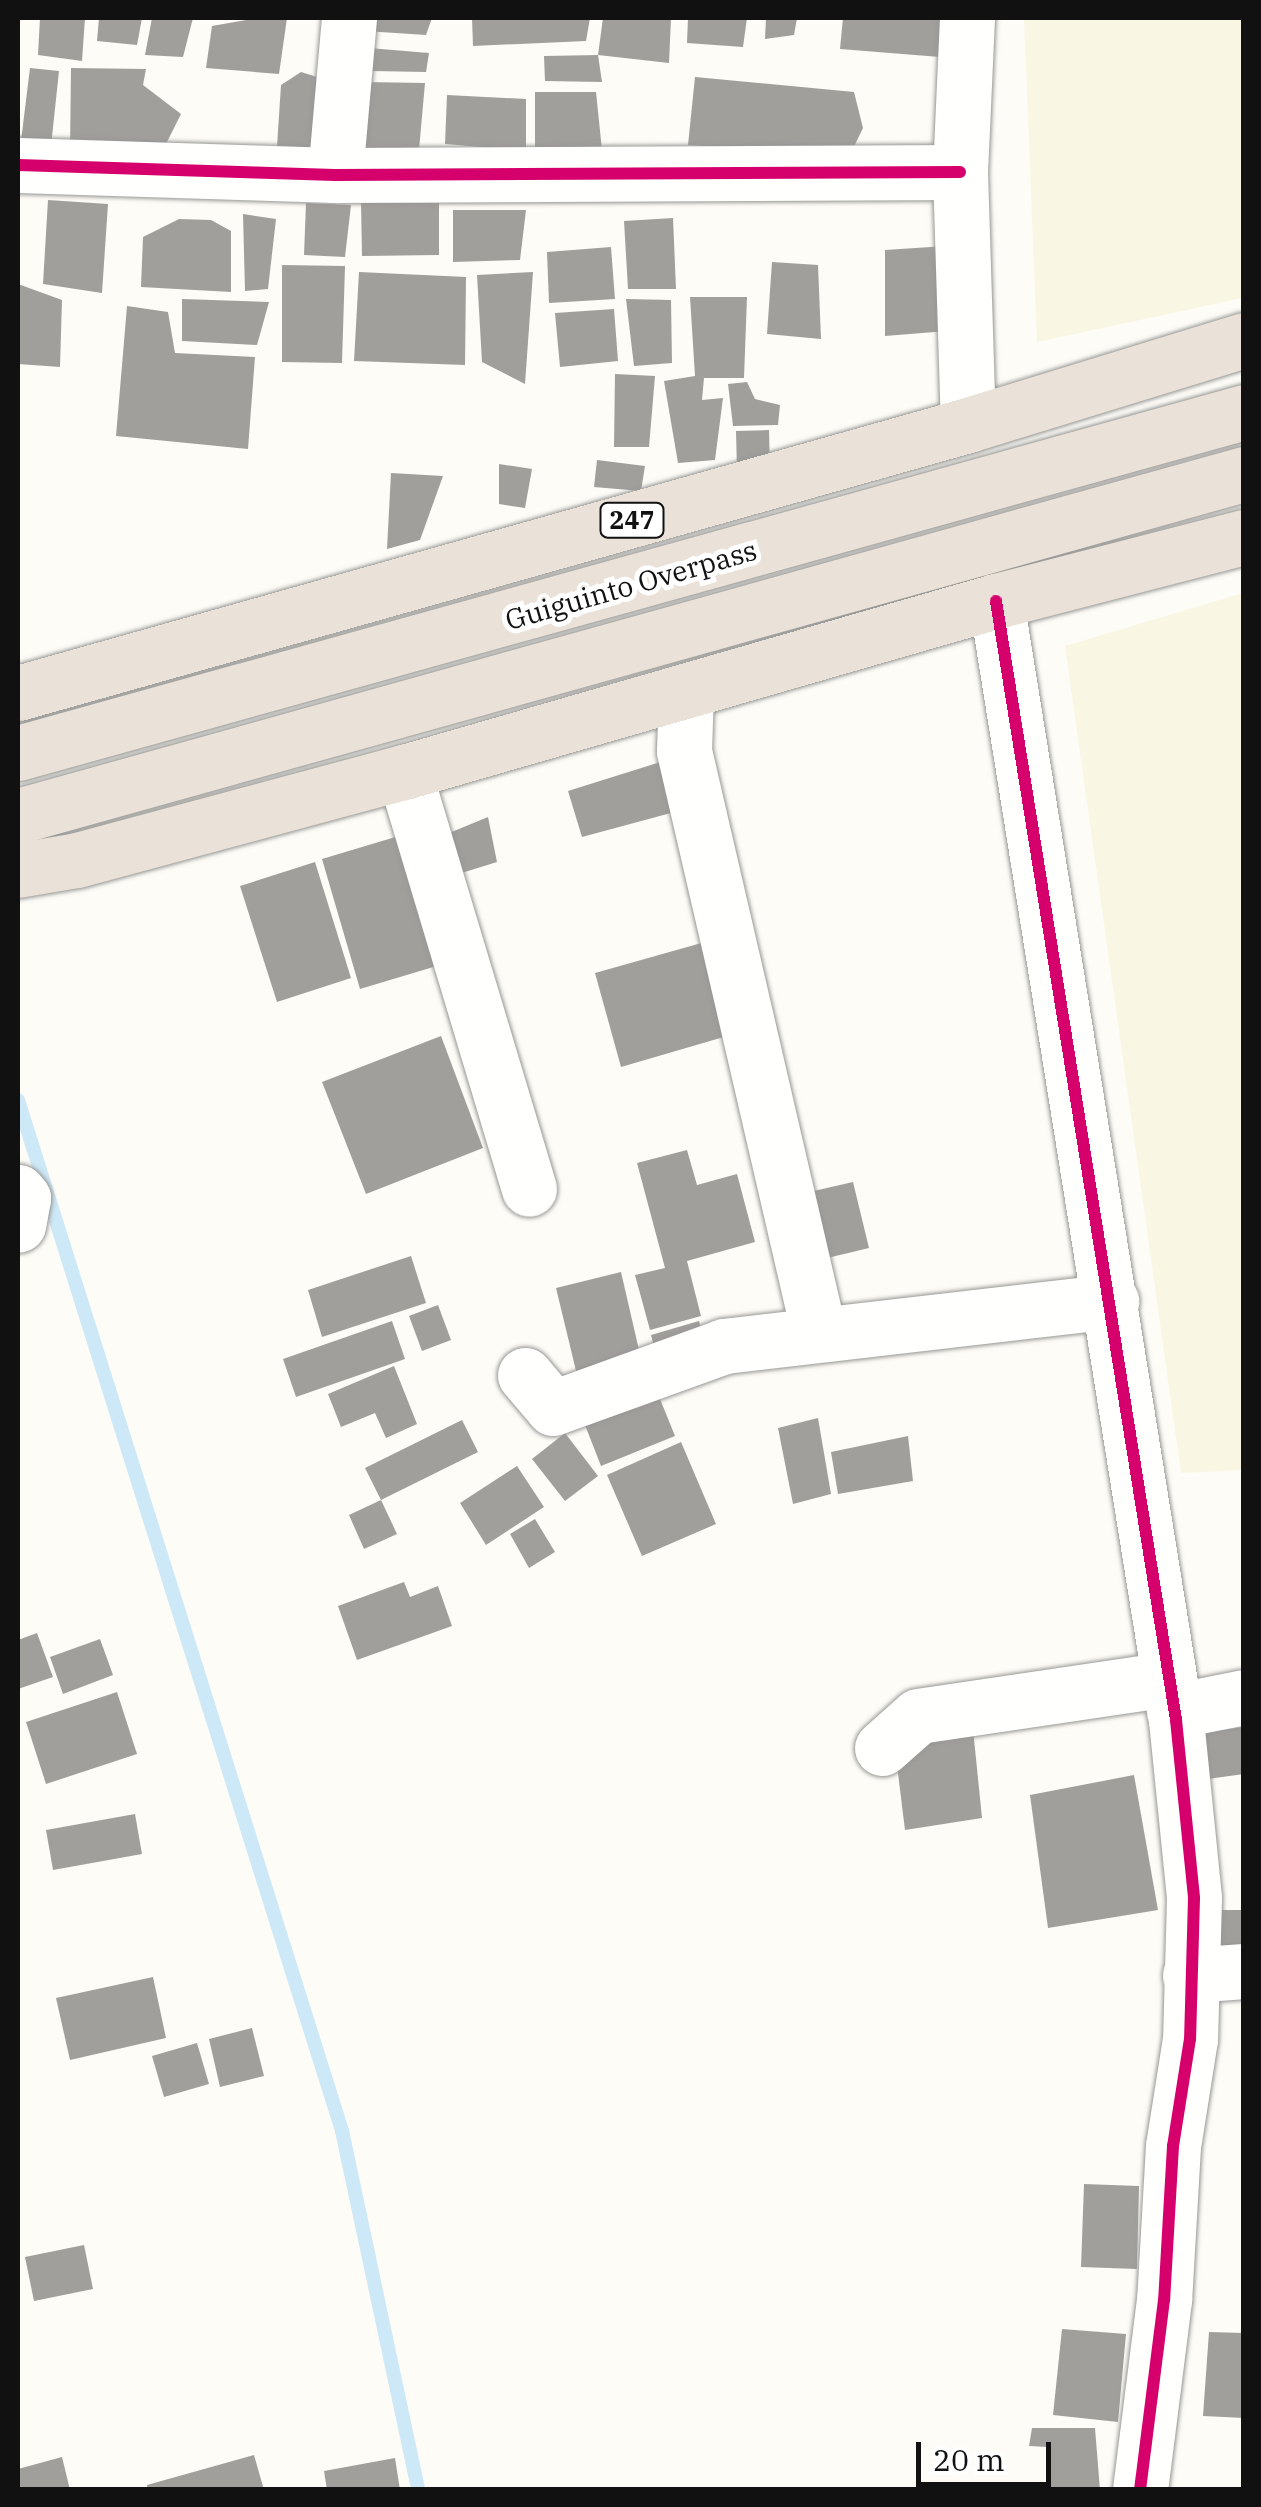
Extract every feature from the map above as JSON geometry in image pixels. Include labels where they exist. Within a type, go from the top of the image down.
[{"type":"highway","name":"247","points":[[18,693],[968,426],[1244,340]]},
{"type":"highway","name":"Guiguinto Overpass","points":[[18,754],[1244,412]]},
{"type":"highway","name":"Guiguinto Overpass","points":[[18,816],[1244,474]]},
{"type":"highway","points":[[18,870],[77,860],[404,772],[996,601],[1244,538]]},
{"type":"street","points":[[335,175],[349,18]]},
{"type":"street","points":[[966,18],[960,172],[968,426]]},
{"type":"street","points":[[18,165],[335,175],[960,172]]},
{"type":"street","points":[[996,601],[1171,1695],[1194,1898],[1190,2039],[1173,2146],[1164,2300],[1140,2490]]},
{"type":"street","points":[[686,691],[684,751],[819,1334]]},
{"type":"street","points":[[404,772],[529,1190]]},
{"type":"street","points":[[18,1192],[23,1198],[18,1225]]},
{"type":"street","points":[[525,1375],[553,1408],[724,1346],[1111,1302]]},
{"type":"street","points":[[882,1748],[918,1716],[1171,1695],[1244,1696]]},
{"type":"street","points":[[1190,1974],[1244,1971]]},
{"type":"shaded area","points":[[1024,18],[1243,18],[1243,298],[1037,342]]},
{"type":"shaded area","points":[[1243,593],[1243,1470],[1181,1473],[1065,646]]},
{"type":"building","points":[[40,18],[85,18],[82,61],[38,55]]},
{"type":"building","points":[[99,18],[142,18],[137,45],[97,41]]},
{"type":"building","points":[[152,18],[193,18],[183,57],[145,55]]},
{"type":"building","points":[[258,18],[287,18],[279,74],[206,68],[212,26]]},
{"type":"building","points":[[366,18],[432,18],[426,35],[365,31]]},
{"type":"building","points":[[472,18],[590,18],[586,41],[473,46]]},
{"type":"building","points":[[603,18],[671,18],[669,63],[598,55]]},
{"type":"building","points":[[688,18],[747,18],[743,47],[687,43]]},
{"type":"building","points":[[766,18],[797,18],[794,35],[765,39]]},
{"type":"building","points":[[843,18],[940,18],[940,57],[840,49]]},
{"type":"building","points":[[369,48],[429,53],[426,72],[372,71]]},
{"type":"building","points":[[598,55],[602,82],[545,81],[544,56]]},
{"type":"building","points":[[30,68],[59,71],[51,146],[21,141]]},
{"type":"building","points":[[71,68],[146,69],[143,85],[181,114],[160,156],[70,150]]},
{"type":"building","points":[[301,72],[327,80],[317,162],[276,162],[281,85]]},
{"type":"building","points":[[695,77],[854,92],[863,128],[849,157],[688,145]]},
{"type":"building","points":[[364,82],[425,83],[418,161],[362,160]]},
{"type":"building","points":[[535,92],[596,92],[603,160],[535,160]]},
{"type":"building","points":[[447,95],[526,99],[526,151],[445,144]]},
{"type":"building","points":[[48,200],[108,204],[102,293],[43,284]]},
{"type":"building","points":[[306,203],[351,205],[345,257],[304,255]]},
{"type":"building","points":[[361,203],[439,203],[439,255],[362,256]]},
{"type":"building","points":[[453,210],[526,210],[520,260],[453,262]]},
{"type":"building","points":[[243,214],[276,219],[268,289],[245,291]]},
{"type":"building","points":[[673,218],[676,289],[628,289],[624,221]]},
{"type":"building","points":[[179,219],[211,220],[231,231],[231,292],[141,287],[143,237]]},
{"type":"building","points":[[946,246],[947,331],[885,336],[885,250]]},
{"type":"building","points":[[611,247],[615,299],[549,303],[547,252]]},
{"type":"building","points":[[772,262],[818,265],[821,339],[767,334]]},
{"type":"building","points":[[282,265],[345,266],[342,363],[282,362]]},
{"type":"building","points":[[359,272],[466,277],[465,365],[354,361]]},
{"type":"building","points":[[533,272],[525,384],[482,362],[477,275]]},
{"type":"building","points":[[18,284],[62,300],[60,367],[18,364]]},
{"type":"building","points":[[690,297],[747,297],[744,378],[704,378],[702,400],[723,398],[715,460],[678,463],[664,381],[695,376]]},
{"type":"building","points":[[182,299],[269,302],[257,345],[182,341]]},
{"type":"building","points":[[626,299],[671,300],[672,363],[634,366]]},
{"type":"building","points":[[127,306],[168,312],[175,353],[255,357],[248,449],[116,436]]},
{"type":"building","points":[[614,309],[618,361],[560,367],[555,313]]},
{"type":"building","points":[[615,374],[655,376],[649,447],[614,447]]},
{"type":"building","points":[[747,382],[755,399],[780,405],[778,425],[733,426],[728,384]]},
{"type":"building","points":[[769,430],[770,471],[737,472],[736,431]]},
{"type":"building","points":[[597,460],[645,466],[641,491],[594,487]]},
{"type":"building","points":[[499,464],[532,469],[525,508],[499,504]]},
{"type":"building","points":[[391,473],[443,476],[420,540],[387,549]]},
{"type":"building","points":[[670,759],[682,810],[582,837],[568,791]]},
{"type":"building","points":[[488,817],[497,862],[452,876],[437,838]]},
{"type":"building","points":[[402,835],[440,965],[360,989],[322,859]]},
{"type":"building","points":[[315,862],[351,978],[277,1002],[240,886]]},
{"type":"building","points":[[705,942],[734,1034],[621,1067],[595,973]]},
{"type":"building","points":[[441,1036],[483,1148],[366,1194],[322,1082]]},
{"type":"building","points":[[687,1150],[697,1185],[737,1174],[755,1242],[687,1261],[701,1316],[650,1330],[635,1275],[665,1268],[637,1163]]},
{"type":"building","points":[[853,1182],[869,1248],[819,1260],[805,1193]]},
{"type":"building","points":[[411,1256],[426,1303],[322,1337],[308,1290]]},
{"type":"building","points":[[621,1272],[642,1363],[578,1379],[556,1288]]},
{"type":"building","points":[[438,1305],[451,1340],[422,1351],[409,1316]]},
{"type":"building","points":[[392,1321],[405,1359],[296,1397],[283,1359]]},
{"type":"building","points":[[699,1321],[706,1348],[658,1362],[651,1335]]},
{"type":"building","points":[[394,1366],[417,1424],[386,1438],[375,1413],[341,1427],[328,1394]]},
{"type":"building","points":[[656,1389],[675,1436],[601,1466],[583,1420]]},
{"type":"building","points":[[818,1418],[831,1494],[793,1504],[778,1428]]},
{"type":"building","points":[[462,1420],[478,1452],[381,1500],[365,1468]]},
{"type":"building","points":[[565,1433],[598,1476],[565,1501],[532,1459]]},
{"type":"building","points":[[908,1436],[913,1481],[838,1494],[831,1452]]},
{"type":"building","points":[[681,1442],[716,1524],[642,1556],[607,1475]]},
{"type":"building","points":[[517,1466],[544,1507],[486,1545],[460,1503]]},
{"type":"building","points":[[381,1500],[397,1534],[364,1549],[349,1515]]},
{"type":"building","points":[[535,1519],[555,1552],[529,1568],[510,1534]]},
{"type":"building","points":[[404,1582],[410,1597],[438,1586],[452,1626],[357,1660],[338,1606]]},
{"type":"building","points":[[37,1633],[53,1677],[18,1689],[18,1640]]},
{"type":"building","points":[[100,1639],[113,1675],[63,1694],[50,1657]]},
{"type":"building","points":[[117,1692],[137,1754],[46,1784],[26,1722]]},
{"type":"building","points":[[1244,1727],[1244,1774],[1193,1781],[1189,1734]]},
{"type":"building","points":[[973,1729],[982,1818],[905,1830],[894,1741]]},
{"type":"building","points":[[1134,1775],[1158,1910],[1048,1928],[1030,1795]]},
{"type":"building","points":[[135,1814],[142,1854],[53,1870],[46,1830]]},
{"type":"building","points":[[1206,1910],[1244,1910],[1244,1948],[1203,1952]]},
{"type":"building","points":[[153,1977],[166,2038],[70,2060],[56,1998]]},
{"type":"building","points":[[252,2028],[264,2076],[220,2087],[209,2039]]},
{"type":"building","points":[[197,2043],[209,2084],[164,2097],[152,2056]]},
{"type":"building","points":[[1084,2184],[1139,2186],[1137,2269],[1081,2267]]},
{"type":"building","points":[[84,2245],[93,2289],[34,2301],[25,2257]]},
{"type":"building","points":[[1062,2329],[1126,2334],[1118,2422],[1053,2415]]},
{"type":"building","points":[[1209,2332],[1244,2333],[1244,2418],[1203,2416]]},
{"type":"building","points":[[1032,2428],[1095,2428],[1100,2490],[1048,2490],[1047,2447],[1029,2446]]},
{"type":"building","points":[[254,2455],[264,2490],[148,2490],[147,2485]]},
{"type":"building","points":[[62,2457],[70,2490],[18,2490],[18,2469]]},
{"type":"building","points":[[395,2458],[400,2490],[327,2490],[324,2471]]},
{"type":"waterway","points":[[18,1100],[342,2131],[418,2490]]},
{"type":"cycle path","points":[[18,165],[335,175],[960,172]]},
{"type":"cycle path","points":[[996,601],[1176,1720],[1194,1898],[1190,2039],[1173,2146],[1164,2300],[1140,2490]]}]
